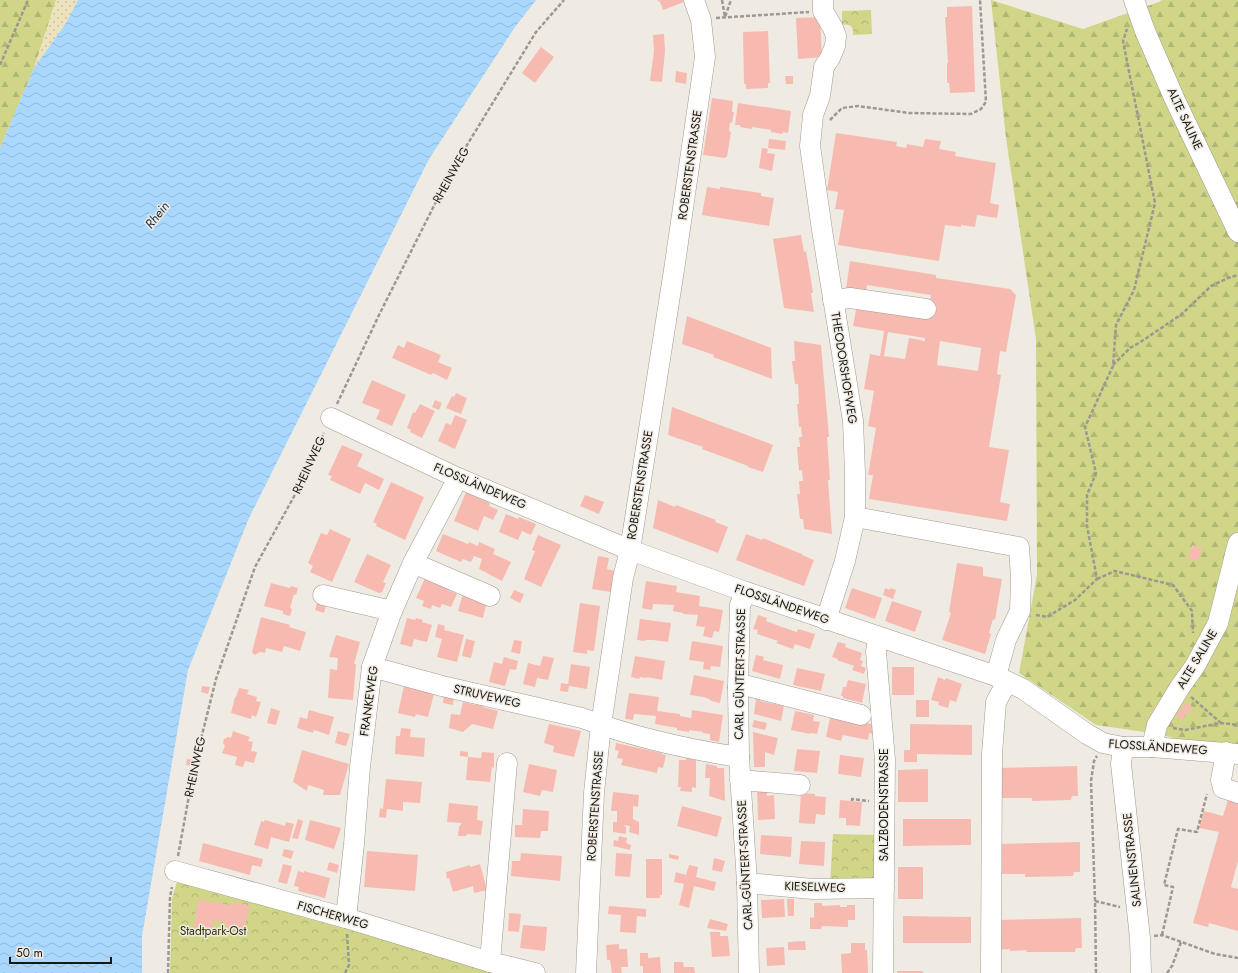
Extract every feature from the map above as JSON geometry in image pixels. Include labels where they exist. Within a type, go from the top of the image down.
[{"type":"street","name":"ROBERSTENSTRASSE","points":[[586,973],[594,793],[601,726],[622,585],[630,550],[674,270],[705,57],[701,20],[694,0]]},
{"type":"street","name":"ALTE SALINE","points":[[1137,2],[1145,31],[1175,100],[1238,232]]},
{"type":"street","name":"THEODORSHOFWEG","points":[[823,5],[836,36],[835,46],[830,58],[824,66],[820,96],[813,120],[810,146],[853,421],[855,473],[855,517],[845,561],[826,620]]},
{"type":"street","points":[[833,300],[850,298],[926,309]]},
{"type":"street","name":"FLOSSLÄNDEWEG","points":[[330,418],[458,478],[630,550],[826,620],[957,662],[1001,679],[1022,689],[1087,734],[1103,743],[1123,746],[1232,753]]},
{"type":"street","name":"FRANKEWEG","points":[[346,918],[360,767],[372,667],[392,611],[412,563],[458,478]]},
{"type":"street","points":[[855,517],[1019,547],[1021,579],[1020,611],[1006,640],[1001,679],[996,702],[992,754],[991,973]]},
{"type":"street","name":"ALTE SALINE","points":[[1152,747],[1157,725],[1180,687],[1195,666],[1218,623],[1238,543]]},
{"type":"street","points":[[412,563],[490,596]]},
{"type":"street","name":"CARL GÜNTERT-STRASSE","points":[[739,757],[738,687],[740,605],[746,592]]},
{"type":"street","points":[[323,595],[392,611]]},
{"type":"street","name":"SALZBODENSTRASSE","points":[[878,637],[876,652],[885,760],[883,973]]},
{"type":"street","name":"STRUVEWEG","points":[[372,667],[442,686],[582,718],[601,726],[697,751],[739,757]]},
{"type":"street","points":[[738,687],[748,686],[861,715]]},
{"type":"street","name":"SALINENSTRASSE","points":[[1123,746],[1121,764],[1140,938],[1141,973]]},
{"type":"street","points":[[1230,788],[1220,780],[1232,753]]},
{"type":"street","name":"CARL-GÜNTERT-STRASSE","points":[[739,757],[747,882],[749,973]]},
{"type":"street","points":[[490,962],[507,763]]},
{"type":"street","points":[[740,780],[800,785]]},
{"type":"street","name":"FISCHERWEG","points":[[175,871],[346,918],[490,962],[535,973]]},
{"type":"street","name":"KIESELWEG","points":[[747,882],[813,889],[884,888]]},
{"type":"path","points":[[0,65],[28,0]]},
{"type":"path","name":"RHEINWEG","points":[[168,973],[170,897],[195,763],[216,679],[255,567],[302,482],[330,418],[379,315],[453,168],[536,32],[564,0]]},
{"type":"path","points":[[722,0],[725,17]]},
{"type":"path","points":[[725,17],[731,0]]},
{"type":"path","points":[[813,120],[830,120],[842,108],[858,106],[910,113],[971,114],[981,109],[986,102],[980,0]]},
{"type":"path","points":[[1113,366],[1116,325],[1134,290],[1154,203],[1123,41],[1137,2]]},
{"type":"path","points":[[725,17],[823,5]]},
{"type":"path","points":[[1097,578],[1087,526],[1087,495],[1096,473],[1085,427],[1113,366],[1130,348],[1182,314],[1211,286],[1238,275]]},
{"type":"path","points":[[1020,611],[1048,617],[1075,600],[1097,578],[1115,571],[1173,585],[1192,612],[1193,635]]},
{"type":"path","points":[[1180,687],[1221,723]]},
{"type":"path","points":[[1157,725],[1185,730],[1221,723],[1238,725]]},
{"type":"path","points":[[1096,973],[1096,901],[1091,781],[1094,761],[1103,743]]},
{"type":"path","points":[[1162,935],[1173,887],[1164,885],[1178,829],[1197,832],[1208,790],[1230,788]]},
{"type":"path","points":[[1096,901],[1137,910]]},
{"type":"path","points":[[345,973],[349,965],[346,918]]},
{"type":"path","points":[[1140,938],[1162,935],[1215,954],[1238,958]]},
{"type":"path","points":[[1167,973],[1172,966],[1181,942]]},
{"type":"green space","points":[[0,0],[56,0],[34,68],[0,148]]},
{"type":"green space","points":[[991,0],[1083,29],[1162,0],[1238,0],[1238,745],[1184,741],[1158,734],[1096,725],[1019,673],[1037,575],[1036,339],[1006,138]]},
{"type":"green space","points":[[871,10],[872,34],[853,35],[851,26],[842,25],[842,11]]},
{"type":"green space","points":[[833,834],[878,835],[876,879],[830,884]]},
{"type":"green space","name":"Stadtpark-Ost","points":[[178,878],[511,973],[170,973],[172,899]]},
{"type":"sand","points":[[56,0],[78,0],[66,23],[34,68]]},
{"type":"water","name":"Rhein","points":[[78,0],[536,0],[515,27],[429,159],[249,518],[188,670],[142,936],[142,973],[0,973],[0,148],[34,68],[66,23]]},
{"type":"building","points":[[657,0],[683,0],[684,2],[663,10],[660,2]]},
{"type":"building","points":[[972,6],[975,92],[950,93],[949,83],[947,83],[948,63],[945,17],[947,17],[947,7]]},
{"type":"building","points":[[820,17],[822,57],[798,59],[796,18]]},
{"type":"building","points":[[768,31],[770,83],[768,83],[768,88],[746,89],[746,84],[744,84],[743,32]]},
{"type":"building","points":[[664,34],[665,51],[662,82],[650,81],[654,51],[653,35]]},
{"type":"building","points":[[541,47],[554,57],[535,83],[522,73]]},
{"type":"building","points":[[676,71],[687,73],[686,84],[675,82]]},
{"type":"building","points":[[785,76],[793,76],[793,84],[786,84]]},
{"type":"building","points":[[712,98],[733,101],[732,112],[734,112],[732,123],[730,122],[729,131],[731,132],[727,157],[725,158],[703,155]]},
{"type":"building","points":[[738,103],[791,111],[788,133],[783,132],[782,134],[771,132],[771,130],[752,127],[752,129],[735,125]]},
{"type":"building","points":[[836,133],[897,142],[896,146],[906,148],[907,144],[923,147],[925,139],[941,141],[939,149],[956,152],[955,156],[996,163],[990,203],[999,205],[997,218],[977,215],[975,227],[945,225],[939,261],[838,245],[844,210],[835,209],[838,192],[827,190]]},
{"type":"building","points":[[769,139],[786,141],[785,150],[768,148]]},
{"type":"building","points":[[762,148],[768,149],[767,153],[775,154],[772,171],[759,168]]},
{"type":"building","points":[[707,187],[720,189],[720,187],[761,193],[761,196],[774,198],[769,226],[702,215]]},
{"type":"building","points":[[801,235],[804,252],[806,251],[810,274],[814,312],[784,308],[773,239]]},
{"type":"building","points":[[850,261],[936,275],[936,278],[1010,289],[1016,295],[1006,352],[1000,351],[997,374],[1001,375],[989,447],[1009,450],[1000,502],[1010,504],[1007,521],[869,499],[873,475],[868,475],[876,428],[868,426],[874,391],[864,389],[870,354],[880,356],[884,331],[853,326],[857,304],[928,316],[931,295],[867,285],[866,295],[846,289]],"holes":[[[888,332],[925,338],[925,341],[909,338],[905,359],[884,356]],[[940,341],[981,348],[978,371],[937,365]]]},
{"type":"building","points":[[687,316],[771,348],[772,379],[713,357],[714,355],[682,344]]},
{"type":"building","points":[[407,341],[441,355],[438,362],[452,368],[447,380],[433,373],[431,375],[392,358],[398,345],[404,348]]},
{"type":"building","points":[[794,341],[821,345],[829,437],[827,437],[830,480],[828,480],[832,534],[804,529],[803,519],[800,519],[797,494],[800,494],[799,481],[803,481],[802,470],[799,471],[797,447],[800,447],[799,437],[802,437],[801,427],[799,427],[797,404],[799,404],[798,384],[795,384],[792,361],[795,361]]},
{"type":"building","points":[[372,380],[406,395],[392,426],[376,419],[380,410],[362,403]]},
{"type":"building","points":[[456,393],[467,398],[461,414],[446,408],[452,396],[454,397]]},
{"type":"building","points":[[435,400],[442,403],[439,410],[432,407]]},
{"type":"building","points":[[420,404],[435,411],[422,438],[410,432],[411,430],[407,428],[413,412],[415,413]]},
{"type":"building","points":[[672,407],[773,445],[763,472],[702,449],[703,447],[668,435]]},
{"type":"building","points":[[455,415],[467,420],[455,449],[438,441],[446,423],[451,425]]},
{"type":"building","points":[[342,445],[363,454],[357,466],[384,479],[379,490],[365,483],[360,494],[330,480],[332,476],[328,475]]},
{"type":"building","points":[[391,482],[424,497],[405,540],[376,526],[377,524],[373,522]]},
{"type":"building","points":[[466,492],[490,503],[489,506],[498,510],[493,520],[484,516],[478,531],[454,521]]},
{"type":"building","points":[[585,495],[604,502],[599,514],[580,506]]},
{"type":"building","points":[[658,500],[716,520],[715,522],[728,527],[718,553],[653,528]]},
{"type":"building","points":[[506,514],[518,519],[519,517],[536,524],[531,535],[522,531],[518,540],[499,532]]},
{"type":"building","points":[[330,529],[351,539],[332,582],[310,572],[313,566],[308,563],[321,533],[327,535]]},
{"type":"building","points":[[443,534],[468,544],[469,542],[478,546],[479,542],[495,549],[493,554],[511,562],[502,581],[479,569],[482,559],[474,556],[471,562],[463,559],[461,562],[436,551]]},
{"type":"building","points":[[746,534],[762,540],[763,538],[814,560],[804,586],[736,560]]},
{"type":"building","points":[[538,535],[561,545],[541,587],[524,579],[535,551],[532,550]]},
{"type":"building","points":[[1192,545],[1202,548],[1198,561],[1188,559]]},
{"type":"building","points":[[367,554],[391,565],[383,582],[386,583],[382,592],[379,593],[354,582]]},
{"type":"building","points":[[598,556],[609,558],[607,569],[615,571],[611,592],[592,589]]},
{"type":"building","points":[[957,563],[983,567],[983,576],[1002,579],[995,620],[993,619],[989,633],[991,634],[985,654],[942,640],[951,613],[949,612]]},
{"type":"building","points":[[425,578],[449,588],[448,590],[457,594],[451,607],[442,604],[440,608],[432,605],[431,609],[422,606],[424,601],[416,598]]},
{"type":"building","points":[[646,581],[677,586],[676,592],[700,596],[699,606],[723,610],[719,632],[714,631],[712,638],[703,636],[705,627],[696,626],[698,615],[683,614],[673,611],[674,605],[653,604],[652,610],[642,608]]},
{"type":"building","points":[[271,583],[290,588],[291,586],[298,588],[296,595],[294,594],[290,608],[292,609],[290,616],[283,614],[283,611],[264,606]]},
{"type":"building","points":[[852,588],[882,598],[875,619],[845,608]]},
{"type":"building","points":[[885,588],[896,590],[893,599],[883,595]]},
{"type":"building","points":[[464,590],[488,596],[483,618],[458,611]]},
{"type":"building","points":[[514,590],[524,594],[520,603],[510,598]]},
{"type":"building","points":[[318,600],[327,602],[324,613],[315,610]]},
{"type":"building","points":[[892,601],[922,611],[915,632],[885,621]]},
{"type":"building","points":[[580,603],[600,606],[594,651],[587,650],[587,654],[573,652]]},
{"type":"building","points":[[758,615],[767,618],[766,621],[797,632],[798,629],[815,634],[810,649],[795,644],[793,649],[776,643],[778,641],[757,634],[758,630],[753,629]]},
{"type":"building","points":[[261,617],[290,625],[289,627],[306,632],[300,651],[284,646],[282,652],[266,648],[265,653],[260,652],[255,655],[252,652]]},
{"type":"building","points":[[407,618],[415,620],[416,618],[423,620],[422,622],[432,625],[427,642],[414,639],[412,647],[400,644]]},
{"type":"building","points":[[640,619],[671,623],[668,642],[637,640]]},
{"type":"building","points":[[438,624],[445,626],[444,630],[464,635],[457,662],[437,657],[442,639],[435,637]]},
{"type":"building","points":[[336,635],[360,642],[354,664],[356,664],[353,700],[328,698],[330,669],[337,670],[338,658],[329,657]]},
{"type":"building","points":[[466,639],[475,641],[471,658],[462,656]]},
{"type":"building","points":[[514,640],[522,641],[520,654],[511,652]]},
{"type":"building","points":[[692,641],[723,646],[720,667],[711,666],[710,670],[703,669],[704,662],[689,660]]},
{"type":"building","points":[[838,642],[846,644],[845,647],[862,653],[860,660],[863,661],[861,666],[866,668],[864,674],[852,670],[854,666],[832,657]]},
{"type":"building","points":[[756,655],[764,657],[763,660],[783,665],[780,679],[752,671]]},
{"type":"building","points":[[543,656],[554,658],[548,680],[537,678],[535,687],[523,684],[528,663],[540,666]]},
{"type":"building","points":[[635,656],[665,661],[662,680],[647,677],[640,677],[639,679],[631,677]]},
{"type":"building","points":[[504,657],[518,661],[516,670],[510,669],[505,686],[489,682],[494,662],[502,664]]},
{"type":"building","points":[[571,664],[590,667],[587,689],[569,686],[568,692],[560,691],[561,683],[568,684]]},
{"type":"building","points":[[892,667],[914,667],[914,695],[892,695]]},
{"type":"building","points":[[797,668],[825,674],[821,691],[793,685]]},
{"type":"building","points":[[694,675],[724,681],[720,703],[711,701],[704,697],[690,695]]},
{"type":"building","points":[[938,677],[945,680],[946,678],[962,684],[956,702],[950,700],[948,708],[938,705],[939,702],[931,700]]},
{"type":"building","points":[[848,680],[866,684],[862,703],[843,698],[843,696],[841,696],[843,687],[846,687]]},
{"type":"building","points":[[202,686],[210,687],[208,694],[201,692]]},
{"type":"building","points":[[404,686],[434,694],[428,717],[416,714],[415,717],[398,713]]},
{"type":"building","points":[[239,688],[249,690],[247,694],[257,697],[256,701],[261,702],[256,717],[252,715],[251,719],[231,713]]},
{"type":"building","points":[[444,692],[454,694],[453,705],[443,703]]},
{"type":"building","points":[[629,693],[659,697],[657,711],[680,714],[680,716],[691,718],[692,710],[723,715],[719,742],[710,740],[710,734],[703,732],[677,730],[677,728],[655,724],[656,716],[634,714],[633,720],[625,719]]},
{"type":"building","points":[[756,698],[761,699],[760,701],[784,706],[781,721],[754,714]]},
{"type":"building","points":[[916,700],[929,700],[929,717],[916,717]]},
{"type":"building","points":[[463,702],[476,705],[477,702],[484,704],[483,707],[498,711],[493,729],[472,724],[463,732],[449,728],[451,714],[460,715]]},
{"type":"building","points":[[1187,703],[1193,707],[1181,720],[1175,715]]},
{"type":"building","points":[[271,708],[280,711],[276,725],[267,723]]},
{"type":"building","points":[[309,710],[334,717],[329,735],[314,730],[313,733],[297,728],[300,717],[307,719]]},
{"type":"building","points":[[795,711],[814,715],[813,721],[820,722],[817,734],[791,730]]},
{"type":"building","points":[[830,718],[845,721],[849,719],[875,725],[873,734],[869,733],[868,740],[843,735],[841,741],[826,737]]},
{"type":"building","points":[[754,720],[767,723],[765,730],[752,727]]},
{"type":"building","points":[[549,724],[581,731],[574,757],[553,752],[554,746],[544,743]]},
{"type":"building","points":[[910,724],[972,725],[972,755],[917,754],[917,762],[904,762],[904,750],[910,750]]},
{"type":"building","points":[[401,728],[411,729],[410,737],[425,738],[424,757],[395,754],[396,736],[400,736]]},
{"type":"building","points":[[233,731],[250,737],[248,741],[253,742],[251,751],[257,752],[254,763],[245,761],[243,767],[235,765],[237,757],[222,753],[225,746],[223,743],[224,739],[228,737],[231,738]]},
{"type":"building","points":[[338,731],[350,734],[346,746],[335,743]]},
{"type":"building","points":[[753,732],[778,738],[774,755],[765,752],[765,767],[754,767]]},
{"type":"building","points":[[616,743],[666,755],[663,768],[658,767],[657,773],[621,765],[623,759],[617,758],[619,751],[615,750]]},
{"type":"building","points":[[797,749],[820,751],[817,773],[794,771]]},
{"type":"building","points":[[302,750],[349,764],[340,795],[323,795],[324,790],[308,785],[307,791],[293,782]]},
{"type":"building","points":[[460,751],[468,752],[468,757],[460,756]]},
{"type":"building","points":[[482,752],[494,753],[494,768],[492,767],[490,782],[466,780],[468,757],[481,758]]},
{"type":"building","points":[[840,755],[864,758],[861,777],[838,774]]},
{"type":"building","points":[[686,758],[696,760],[696,788],[692,787],[692,792],[680,791],[681,787],[678,787],[679,760],[686,760]]},
{"type":"building","points":[[187,759],[194,760],[192,766],[186,765]]},
{"type":"building","points":[[529,764],[557,770],[553,792],[542,790],[540,796],[523,792]]},
{"type":"building","points":[[706,764],[717,766],[717,768],[724,768],[725,801],[709,796],[710,778],[705,778]]},
{"type":"building","points":[[1077,766],[1078,796],[1072,796],[1071,800],[1032,801],[1032,798],[999,798],[998,768]]},
{"type":"building","points":[[928,769],[928,802],[898,802],[898,770]]},
{"type":"building","points":[[386,779],[422,782],[420,803],[403,802],[403,811],[387,809],[386,818],[379,817],[380,808],[383,809]]},
{"type":"building","points":[[767,787],[767,796],[774,795],[775,819],[758,820],[757,788]]},
{"type":"building","points":[[613,792],[639,795],[638,807],[633,806],[633,819],[639,822],[639,835],[629,832],[630,826],[623,825],[626,827],[626,834],[613,832],[613,822],[617,822],[617,811],[611,811]]},
{"type":"building","points":[[801,793],[815,794],[815,796],[826,797],[825,815],[816,814],[815,824],[799,823]]},
{"type":"building","points":[[840,800],[862,802],[860,826],[846,825],[846,818],[839,818]]},
{"type":"building","points":[[1228,800],[1238,803],[1238,861],[1231,887],[1238,889],[1238,931],[1209,923],[1208,927],[1193,923],[1219,832],[1199,828],[1204,811],[1223,816]]},
{"type":"building","points":[[449,803],[478,806],[477,820],[483,821],[481,835],[467,834],[466,836],[458,836],[459,827],[462,823],[447,822]]},
{"type":"building","points":[[682,806],[722,817],[717,837],[677,826]]},
{"type":"building","points":[[523,809],[549,811],[548,831],[541,831],[540,838],[515,837],[515,825],[522,825]]},
{"type":"building","points":[[298,819],[303,821],[298,839],[292,838]]},
{"type":"building","points":[[903,819],[971,819],[971,845],[903,846]]},
{"type":"building","points":[[265,820],[285,826],[286,822],[294,824],[289,842],[271,837],[268,849],[254,845],[261,821],[264,822]]},
{"type":"building","points":[[310,820],[341,828],[334,849],[305,840]]},
{"type":"building","points":[[761,835],[792,837],[791,857],[760,854]]},
{"type":"building","points":[[619,836],[627,838],[626,843],[631,845],[630,850],[613,846],[614,840],[618,841]]},
{"type":"building","points":[[801,841],[825,842],[824,866],[799,864]]},
{"type":"building","points":[[1080,842],[1080,872],[1074,872],[1073,876],[1025,877],[1025,874],[999,874],[998,844]]},
{"type":"building","points":[[203,843],[263,859],[261,867],[252,865],[250,875],[199,861]]},
{"type":"building","points":[[284,849],[294,851],[291,859],[282,856]]},
{"type":"building","points":[[367,851],[418,855],[415,891],[364,887]]},
{"type":"building","points":[[521,853],[562,856],[560,881],[511,876],[512,861],[520,861]]},
{"type":"building","points":[[616,853],[632,854],[630,877],[615,876]]},
{"type":"building","points":[[669,854],[679,856],[678,860],[669,858]]},
{"type":"building","points":[[714,858],[725,861],[722,872],[712,870]]},
{"type":"building","points":[[646,859],[662,859],[662,895],[660,895],[660,898],[646,898]]},
{"type":"building","points":[[329,862],[339,865],[337,873],[327,870]]},
{"type":"building","points":[[283,864],[292,866],[287,884],[278,882]]},
{"type":"building","points":[[480,864],[487,890],[474,893],[473,886],[453,892],[449,878],[447,879],[446,872],[470,865],[470,867]]},
{"type":"building","points":[[689,865],[698,867],[696,877],[716,882],[714,891],[694,886],[689,908],[679,905],[684,884],[674,882],[676,872],[686,875]]},
{"type":"building","points":[[898,867],[923,867],[923,899],[898,899]]},
{"type":"building","points":[[298,871],[304,873],[304,871],[330,878],[325,898],[298,891],[299,887],[294,886]]},
{"type":"building","points":[[199,899],[219,904],[219,902],[231,906],[233,902],[250,906],[243,932],[226,927],[226,923],[214,920],[210,935],[193,930]]},
{"type":"building","points":[[784,899],[785,917],[762,918],[761,900]]},
{"type":"building","points":[[787,899],[794,899],[794,916],[788,916]]},
{"type":"building","points":[[814,903],[822,903],[822,906],[840,905],[840,907],[855,905],[855,920],[848,920],[848,927],[822,926],[821,929],[810,929],[810,917],[814,918]]},
{"type":"building","points":[[609,906],[646,909],[646,917],[637,916],[636,933],[620,932],[621,915],[608,914]]},
{"type":"building","points":[[509,913],[521,914],[519,932],[508,931]]},
{"type":"building","points":[[903,916],[971,917],[971,943],[903,943]]},
{"type":"building","points":[[1081,918],[1082,948],[1076,948],[1075,952],[1026,952],[1027,950],[1010,951],[1010,949],[998,950],[998,920]]},
{"type":"building","points":[[710,919],[728,924],[726,931],[707,928]]},
{"type":"building","points":[[523,925],[547,927],[545,951],[520,948]]},
{"type":"building","points":[[710,932],[720,932],[720,936],[728,936],[730,956],[712,957]]},
{"type":"building","points":[[805,941],[806,950],[788,950],[788,942]]},
{"type":"building","points":[[851,943],[865,943],[865,950],[867,950],[868,973],[842,973],[841,954],[851,953]]},
{"type":"building","points":[[619,944],[619,949],[627,949],[628,967],[621,967],[622,973],[612,973],[610,960],[607,960],[606,945]]},
{"type":"building","points":[[784,947],[785,965],[767,966],[766,948]]},
{"type":"building","points":[[640,953],[648,953],[648,958],[660,957],[661,973],[643,973],[643,966],[640,966]]},
{"type":"building","points":[[674,962],[683,962],[684,967],[694,967],[695,973],[674,973]]},
{"type":"building","points":[[897,971],[923,971],[923,973],[897,973]]}]
